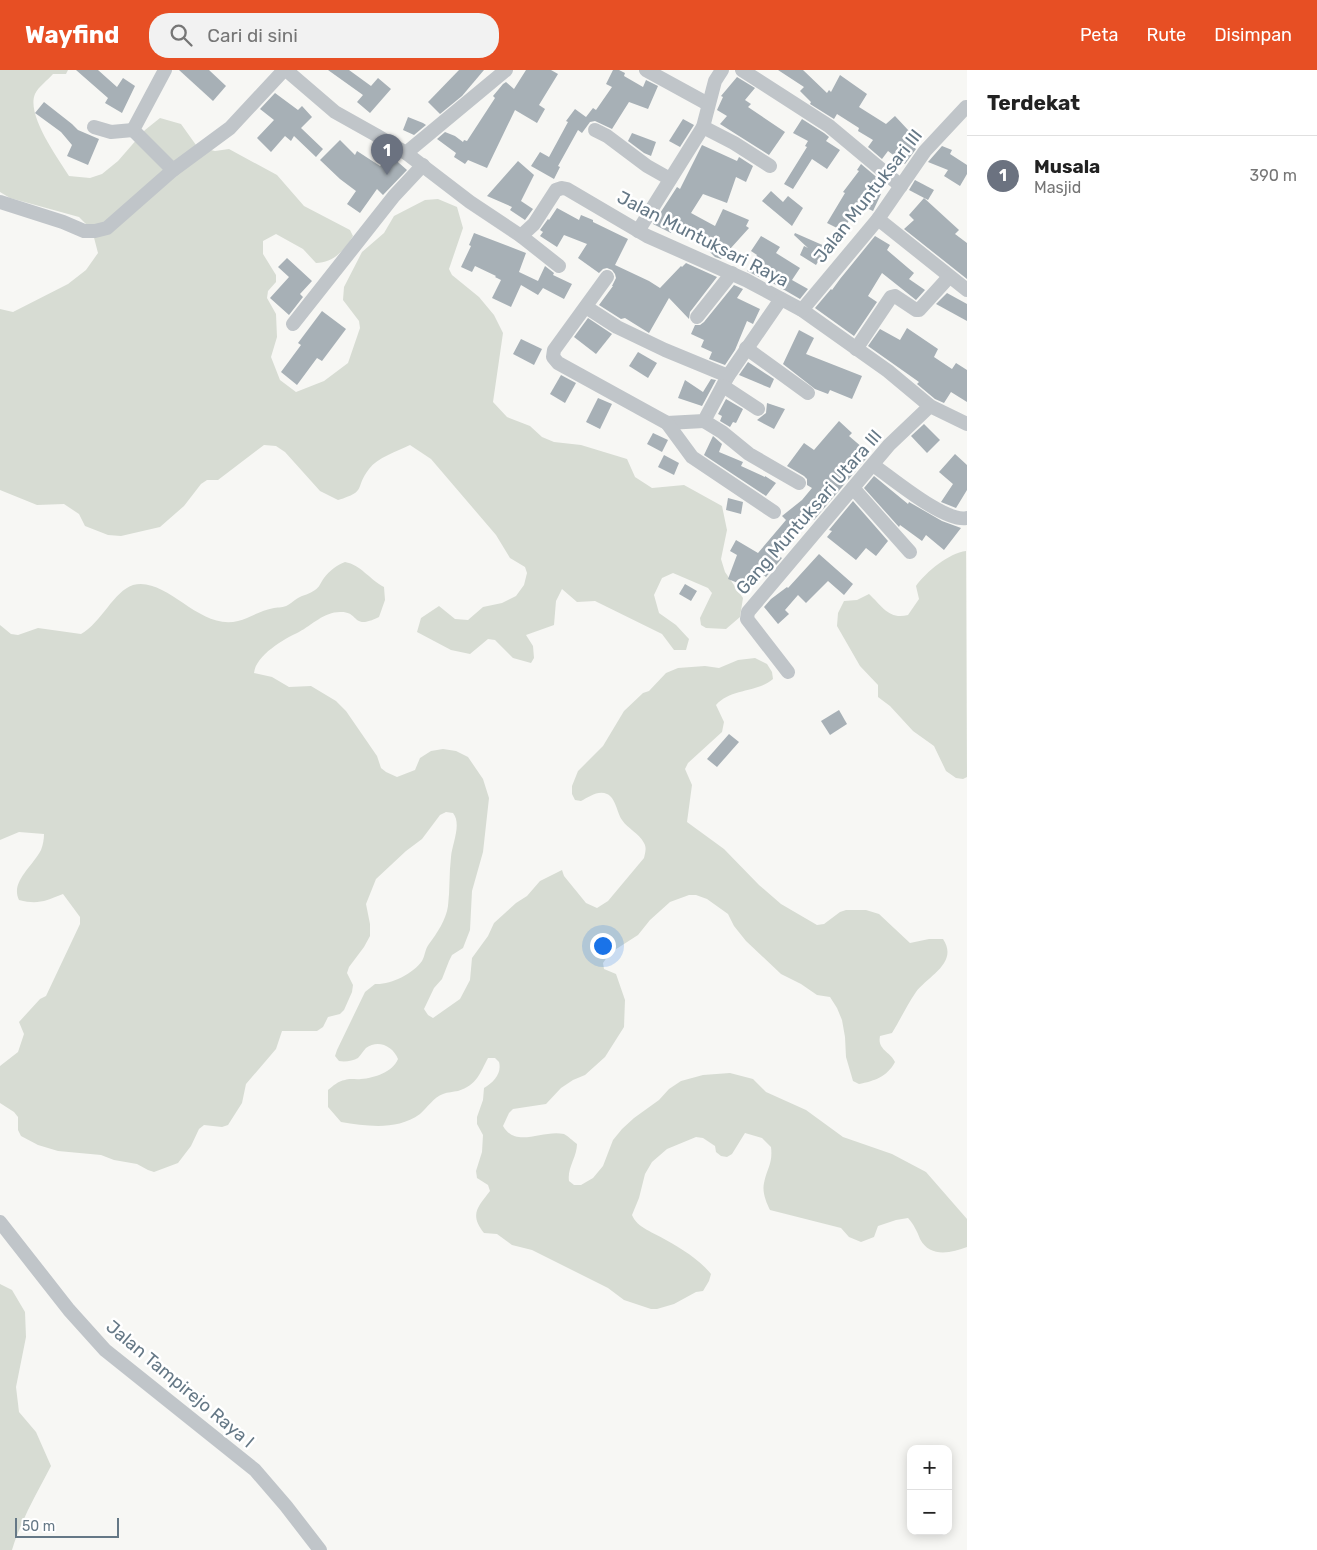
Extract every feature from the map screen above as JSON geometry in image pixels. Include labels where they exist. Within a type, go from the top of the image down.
[{"type":"street","points":[[133,130],[165,70]]},
{"type":"street","points":[[0,202],[63,222],[84,231],[95,232],[106,228],[173,170],[230,128],[285,70],[335,112],[406,153],[470,202],[521,236],[559,266]]},
{"type":"street","points":[[406,153],[506,70]]},
{"type":"street","points":[[646,70],[708,104]]},
{"type":"street","points":[[638,231],[703,127],[715,81],[722,70]]},
{"type":"street","points":[[742,70],[829,126],[900,186]]},
{"type":"street","name":"Jalan Muntuksari III","points":[[802,310],[878,219],[924,151],[966,106]]},
{"type":"street","points":[[94,127],[111,132],[133,130]]},
{"type":"street","points":[[703,127],[734,143],[770,166]]},
{"type":"street","points":[[133,130],[173,170]]},
{"type":"street","points":[[595,130],[608,136],[647,166],[670,179]]},
{"type":"street","points":[[292,324],[394,196],[423,166]]},
{"type":"street","name":"Jalan Muntuksari Raya","points":[[521,236],[534,224],[556,190],[562,188],[573,192],[663,244],[732,273],[802,310],[888,371],[930,406],[967,424]]},
{"type":"street","points":[[878,219],[967,290]]},
{"type":"street","points":[[697,317],[732,273]]},
{"type":"street","points":[[607,277],[554,350],[553,358],[667,423],[692,457],[774,512]]},
{"type":"street","points":[[856,349],[891,297],[895,296],[916,310],[919,310],[949,277]]},
{"type":"street","points":[[704,421],[746,348],[781,299]]},
{"type":"street","points":[[586,307],[617,328],[726,381],[758,409]]},
{"type":"street","points":[[746,348],[808,393]]},
{"type":"street","name":"Gang Muntuksari Utara III","points":[[788,672],[747,619],[748,612],[873,464],[930,406]]},
{"type":"street","points":[[667,423],[704,421],[722,432],[750,454],[799,484]]},
{"type":"street","points":[[873,464],[936,510],[952,517],[967,518]]},
{"type":"street","points":[[854,488],[910,552]]},
{"type":"street","name":"Jalan Tampirejo Raya I","points":[[0,1222],[69,1310],[105,1350],[255,1470],[320,1550]]},
{"type":"shaded area","points":[[0,70],[68,70],[66,74],[53,74],[36,91],[33,103],[44,136],[69,176],[90,178],[102,174],[118,161],[145,130],[160,118],[181,124],[196,145],[202,148],[215,151],[229,149],[277,175],[304,206],[350,230],[353,236],[338,255],[328,261],[316,263],[303,249],[276,234],[263,241],[263,254],[276,275],[276,282],[268,291],[267,298],[276,314],[277,337],[271,357],[280,380],[296,392],[324,381],[348,363],[360,328],[359,321],[343,300],[344,287],[362,252],[384,233],[394,216],[425,200],[438,199],[457,207],[463,228],[449,269],[452,275],[479,297],[494,315],[503,333],[493,402],[507,417],[530,426],[542,437],[554,442],[581,445],[627,459],[635,477],[652,488],[684,485],[722,506],[727,530],[721,559],[725,572],[743,598],[740,617],[726,629],[706,628],[701,625],[700,618],[712,593],[708,588],[673,573],[662,578],[654,595],[659,613],[676,625],[689,639],[686,650],[674,650],[662,634],[595,601],[577,602],[562,589],[556,601],[554,625],[526,635],[533,646],[534,658],[531,663],[513,658],[495,640],[488,639],[470,654],[451,650],[417,632],[421,618],[439,606],[455,619],[468,620],[483,607],[502,603],[516,596],[524,585],[527,573],[525,567],[510,558],[496,535],[431,459],[410,445],[377,461],[365,475],[357,491],[338,500],[320,491],[285,452],[276,446],[264,445],[218,480],[207,480],[201,484],[184,506],[160,527],[121,536],[108,535],[85,526],[79,514],[64,504],[37,505],[0,490],[0,309],[13,312],[68,284],[86,270],[98,253],[92,230],[79,217],[10,198],[0,192]]},
{"type":"shaded area","points":[[966,551],[967,777],[963,779],[956,778],[946,771],[934,746],[913,731],[890,706],[878,697],[878,685],[860,666],[837,626],[838,613],[844,601],[857,600],[869,594],[891,614],[896,616],[908,615],[919,599],[916,586],[920,581],[945,559]]},
{"type":"shaded area","points":[[345,562],[356,566],[384,587],[385,600],[379,617],[364,622],[351,614],[340,612],[323,616],[272,648],[260,660],[254,673],[272,677],[289,687],[311,686],[336,701],[346,711],[377,756],[381,768],[386,772],[397,777],[415,770],[420,758],[431,751],[443,749],[456,751],[468,757],[483,779],[489,798],[483,852],[472,891],[470,930],[463,948],[452,955],[442,979],[434,988],[424,1009],[428,1015],[433,1018],[460,999],[470,980],[472,958],[488,936],[494,923],[516,903],[527,896],[540,881],[562,870],[564,876],[586,903],[597,908],[608,901],[644,858],[646,850],[639,836],[620,817],[610,796],[600,793],[581,801],[575,800],[572,794],[572,786],[578,771],[603,746],[624,711],[643,693],[649,691],[666,673],[678,668],[705,666],[719,668],[738,660],[755,658],[767,664],[772,672],[773,679],[759,687],[729,696],[716,705],[724,722],[722,732],[688,763],[685,769],[692,785],[687,822],[724,849],[759,885],[781,904],[817,925],[824,924],[840,912],[846,910],[866,910],[879,914],[910,943],[929,939],[943,939],[947,948],[945,962],[916,992],[892,1033],[880,1036],[882,1048],[895,1062],[892,1067],[884,1075],[859,1084],[853,1081],[846,1057],[842,1020],[830,997],[817,995],[781,974],[746,941],[734,926],[728,914],[707,899],[696,895],[689,895],[670,902],[650,920],[638,935],[610,953],[603,963],[604,969],[616,974],[625,1000],[624,1027],[605,1057],[585,1075],[561,1088],[546,1104],[513,1109],[503,1126],[508,1133],[522,1137],[556,1133],[567,1136],[577,1144],[569,1172],[569,1181],[574,1185],[581,1185],[593,1178],[603,1166],[613,1140],[622,1129],[659,1100],[669,1089],[681,1081],[703,1075],[730,1073],[753,1079],[766,1092],[806,1110],[843,1137],[892,1154],[926,1172],[967,1219],[967,1247],[948,1252],[929,1249],[924,1245],[908,1218],[878,1226],[874,1237],[861,1242],[849,1237],[841,1228],[770,1210],[765,1197],[764,1186],[770,1162],[771,1147],[762,1138],[745,1133],[732,1154],[727,1157],[721,1156],[716,1152],[715,1146],[703,1138],[696,1137],[667,1149],[652,1162],[645,1174],[639,1198],[632,1215],[634,1220],[642,1227],[690,1255],[711,1274],[703,1291],[696,1292],[674,1304],[651,1309],[624,1300],[608,1288],[532,1250],[512,1245],[497,1234],[484,1233],[479,1226],[476,1216],[477,1211],[490,1191],[488,1185],[477,1178],[476,1171],[482,1152],[483,1135],[477,1124],[477,1117],[483,1100],[484,1088],[494,1080],[499,1070],[499,1062],[495,1058],[488,1058],[477,1078],[470,1085],[458,1091],[440,1095],[420,1114],[411,1119],[401,1123],[381,1126],[341,1122],[328,1107],[328,1090],[342,1081],[382,1074],[396,1064],[398,1059],[389,1047],[380,1044],[371,1045],[358,1058],[351,1061],[339,1061],[335,1056],[365,992],[375,984],[387,983],[401,978],[418,966],[443,921],[448,906],[451,857],[457,828],[456,818],[453,813],[446,812],[440,815],[422,839],[376,879],[366,904],[370,936],[349,967],[347,973],[353,985],[344,1010],[340,1014],[328,1017],[323,1027],[317,1031],[282,1031],[276,1049],[246,1084],[242,1103],[228,1125],[222,1127],[204,1125],[199,1129],[191,1146],[178,1163],[154,1172],[137,1164],[114,1160],[101,1155],[58,1151],[38,1145],[21,1136],[18,1130],[18,1117],[0,1103],[0,1066],[18,1052],[24,1034],[19,1022],[40,999],[46,996],[80,924],[80,917],[63,894],[41,902],[19,900],[17,893],[20,880],[41,850],[44,834],[19,832],[0,840],[0,625],[11,634],[18,635],[38,628],[81,634],[95,623],[113,600],[126,588],[133,585],[146,584],[158,588],[210,618],[224,622],[238,621],[265,610],[286,606],[318,588],[331,571]]},
{"type":"shaded area","points":[[0,1284],[12,1290],[25,1312],[26,1337],[16,1387],[19,1412],[36,1432],[51,1466],[25,1517],[12,1550],[0,1550]]},
{"type":"building","points":[[76,70],[98,70],[117,87],[123,78],[135,86],[122,113],[105,103],[108,98]]},
{"type":"building","points":[[179,70],[209,70],[226,86],[213,101]]},
{"type":"building","points":[[328,70],[349,70],[371,86],[378,78],[391,89],[370,113],[357,102],[363,95]]},
{"type":"building","points":[[459,70],[484,70],[462,96],[440,114],[428,102]]},
{"type":"building","points":[[526,70],[551,70],[558,74],[539,105],[545,109],[537,123],[515,110],[487,168],[468,160],[465,164],[454,157],[456,153],[437,139],[445,132],[463,142],[464,140],[467,141],[495,98],[493,96],[506,82],[514,89]]},
{"type":"building","points":[[613,70],[625,73],[624,76],[643,87],[646,80],[658,86],[648,109],[629,102],[612,129],[595,121],[590,122],[582,133],[578,130],[558,166],[560,167],[554,179],[531,166],[540,152],[549,157],[568,122],[566,121],[575,109],[586,117],[593,108],[596,110],[612,87],[606,84]]},
{"type":"building","points":[[778,70],[803,70],[827,93],[829,90],[831,92],[840,75],[867,94],[859,107],[886,124],[895,116],[909,131],[902,138],[916,149],[905,164],[888,151],[882,159],[868,147],[873,140],[858,131],[859,128],[837,114],[834,119],[810,104],[811,102],[800,91],[804,87]]},
{"type":"building","points":[[737,77],[755,88],[745,100],[751,104],[748,107],[785,132],[769,155],[720,124],[727,116],[717,110],[723,97],[721,96]]},
{"type":"building","points":[[275,93],[298,110],[302,106],[312,117],[301,128],[323,149],[316,157],[294,136],[291,141],[285,136],[271,152],[257,138],[274,120],[260,109]]},
{"type":"building","points":[[44,102],[78,130],[99,139],[88,165],[67,156],[72,145],[61,132],[35,113]]},
{"type":"building","points":[[408,117],[426,125],[414,135],[403,130]]},
{"type":"building","points":[[683,119],[694,125],[680,147],[669,141]]},
{"type":"building","points":[[802,119],[829,137],[826,141],[840,150],[827,169],[812,159],[793,189],[784,184],[807,147],[805,146],[808,141],[793,133]]},
{"type":"building","points":[[632,133],[656,142],[651,156],[628,141]]},
{"type":"building","points":[[340,140],[355,155],[357,151],[380,166],[391,156],[407,170],[383,195],[377,189],[360,213],[347,204],[356,191],[320,160]]},
{"type":"building","points":[[702,145],[737,161],[739,157],[753,166],[746,182],[736,177],[727,203],[703,194],[691,213],[715,226],[723,209],[749,220],[746,226],[749,228],[721,259],[715,257],[705,247],[707,244],[674,226],[671,233],[653,224],[677,187],[680,189]]},
{"type":"building","points":[[942,146],[952,150],[950,154],[967,165],[967,174],[960,186],[944,176],[948,170],[928,162]]},
{"type":"building","points":[[518,161],[534,175],[521,201],[533,209],[525,220],[510,210],[512,207],[487,196]]},
{"type":"building","points":[[861,164],[880,180],[874,190],[881,194],[873,211],[858,204],[843,231],[827,223],[845,193],[843,192],[859,171],[857,170]]},
{"type":"building","points":[[915,180],[934,190],[928,200],[909,190]]},
{"type":"building","points":[[771,191],[783,202],[788,196],[803,208],[792,226],[762,201]]},
{"type":"building","points":[[924,198],[959,230],[955,234],[967,243],[967,279],[904,229],[914,220],[909,215]]},
{"type":"building","points":[[557,208],[579,220],[581,215],[593,220],[593,222],[628,239],[615,265],[660,288],[686,263],[717,277],[690,312],[689,319],[669,298],[649,333],[599,305],[613,286],[616,278],[612,270],[607,268],[599,273],[578,258],[587,244],[564,235],[557,247],[540,236],[543,232],[540,230]]},
{"type":"building","points":[[474,233],[526,253],[519,272],[538,281],[545,266],[554,273],[553,275],[572,284],[564,299],[543,288],[538,295],[521,285],[511,307],[492,298],[501,280],[475,266],[472,272],[461,267],[471,246],[469,245]]},
{"type":"building","points":[[795,233],[827,247],[816,265],[800,255],[804,246],[808,248],[794,235]]},
{"type":"building","points":[[761,236],[780,247],[776,253],[800,268],[792,280],[808,289],[800,299],[762,277],[747,271],[757,255],[751,251]]},
{"type":"building","points":[[875,236],[890,245],[887,250],[914,273],[909,279],[925,290],[916,300],[882,273],[868,296],[877,302],[854,336],[815,308],[832,290]]},
{"type":"building","points":[[287,258],[312,281],[300,294],[303,297],[289,315],[270,298],[289,277],[278,267]]},
{"type":"building","points":[[734,285],[743,289],[737,298],[760,309],[753,324],[747,321],[735,350],[725,365],[709,359],[712,352],[701,347],[704,340],[691,334],[695,325],[700,325],[704,322]]},
{"type":"building","points":[[947,293],[967,304],[967,321],[936,304]]},
{"type":"building","points":[[322,311],[346,329],[322,361],[317,358],[297,385],[281,372],[301,345],[298,343]]},
{"type":"building","points":[[588,318],[612,334],[596,354],[574,337]]},
{"type":"building","points":[[907,328],[938,349],[934,357],[952,369],[956,363],[967,370],[967,402],[951,392],[944,403],[935,399],[917,384],[919,382],[868,346],[880,329],[900,340]]},
{"type":"building","points":[[799,330],[814,338],[806,354],[862,376],[852,399],[830,390],[828,394],[815,389],[783,364]]},
{"type":"building","points":[[521,339],[542,349],[534,365],[513,354]]},
{"type":"building","points":[[638,352],[657,363],[648,378],[629,366]]},
{"type":"building","points":[[748,362],[774,379],[770,388],[739,375]]},
{"type":"building","points":[[561,375],[576,383],[565,403],[550,394]]},
{"type":"building","points":[[711,379],[716,380],[702,406],[678,398],[685,380],[703,392]]},
{"type":"building","points":[[598,398],[612,404],[600,429],[586,422]]},
{"type":"building","points":[[726,399],[743,409],[736,423],[733,422],[730,427],[720,421],[722,416],[718,414]]},
{"type":"building","points":[[767,403],[785,409],[774,429],[757,420],[766,413]]},
{"type":"building","points":[[839,421],[852,433],[849,436],[870,454],[814,520],[810,517],[806,521],[803,519],[775,553],[782,558],[766,577],[756,569],[750,588],[728,579],[737,555],[730,551],[736,540],[758,553],[786,520],[782,516],[802,500],[812,488],[807,485],[807,479],[804,476],[787,466],[804,443],[814,450]]},
{"type":"building","points":[[924,424],[940,440],[927,453],[911,436]]},
{"type":"building","points":[[653,433],[668,440],[662,452],[647,444]]},
{"type":"building","points":[[713,436],[722,444],[719,452],[743,462],[741,466],[776,483],[766,496],[704,455]]},
{"type":"building","points":[[955,454],[967,465],[967,490],[956,508],[941,502],[953,484],[939,472]]},
{"type":"building","points":[[664,455],[679,463],[674,475],[658,467]]},
{"type":"building","points":[[874,476],[908,504],[909,502],[942,521],[961,528],[944,550],[926,535],[922,541],[900,525],[899,527],[864,488]]},
{"type":"building","points":[[728,498],[743,502],[741,514],[726,510]]},
{"type":"building","points":[[853,501],[888,541],[876,556],[866,548],[856,560],[827,537],[832,531],[829,530]]},
{"type":"building","points":[[819,554],[853,584],[844,595],[828,581],[806,603],[798,595],[785,610],[789,614],[778,624],[764,607],[771,599],[788,588]]},
{"type":"building","points":[[685,584],[697,591],[691,601],[679,594]]},
{"type":"building","points":[[839,710],[847,724],[830,735],[821,721]]},
{"type":"building","points":[[729,734],[739,742],[717,767],[707,759]]},
{"type":"place","name":"Musala","points":[[387,175]]}]
